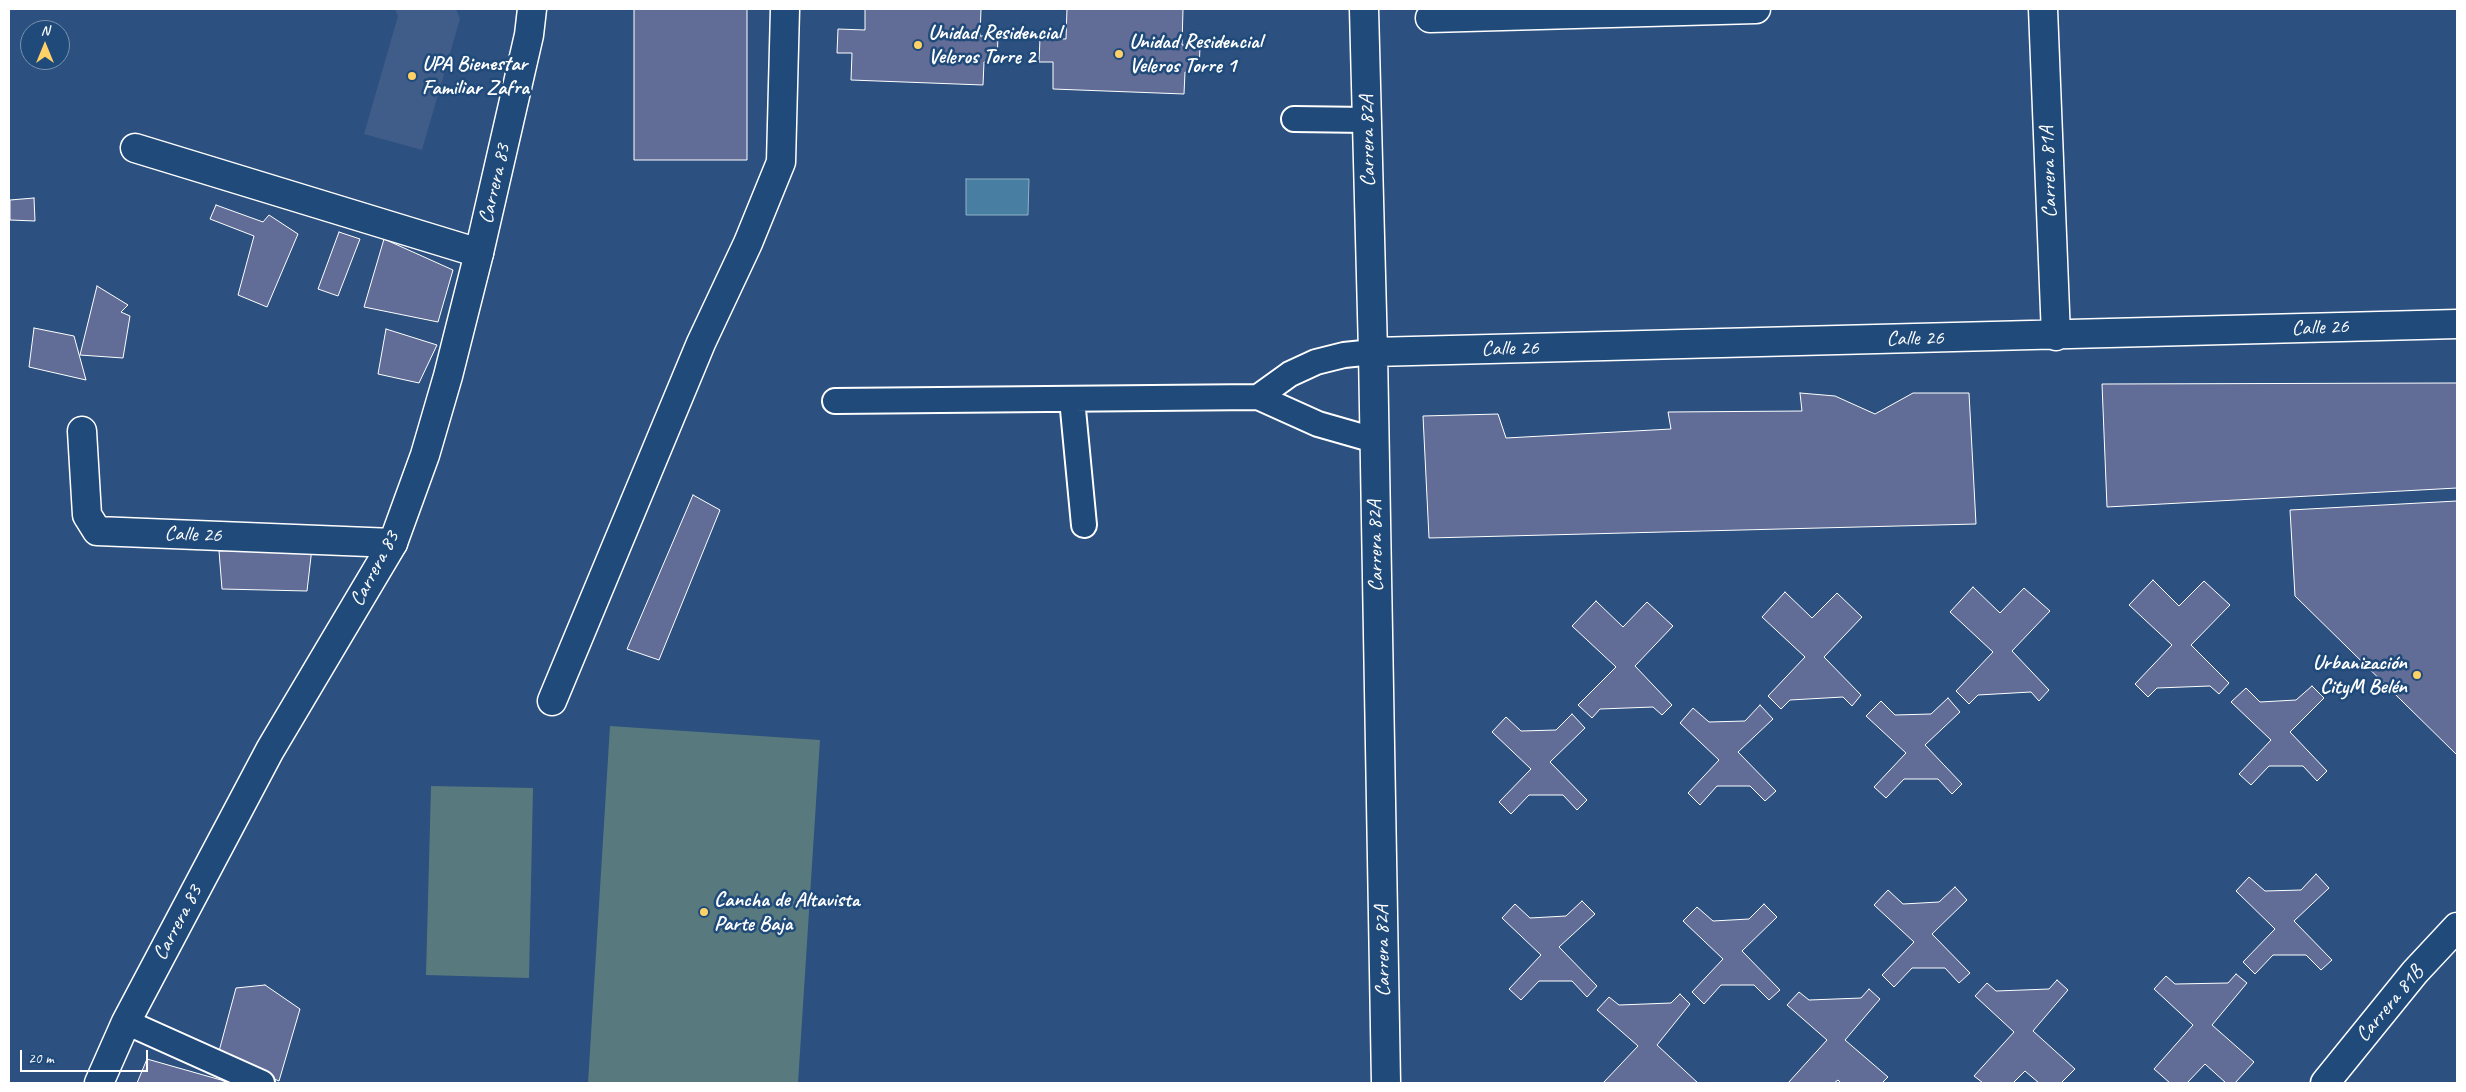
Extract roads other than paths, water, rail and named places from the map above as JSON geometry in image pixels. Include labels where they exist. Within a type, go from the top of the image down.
[{"type":"street","name":"Carrera 83","points":[[99,1083],[126,1022],[270,750],[392,543],[425,455],[448,376],[479,253],[528,35],[532,9]]},
{"type":"street","points":[[552,701],[701,343],[748,243],[781,162],[785,9]]},
{"type":"street","name":"Carrera 82A","points":[[1364,9],[1373,352],[1386,1083]]},
{"type":"street","points":[[1430,18],[1756,9]]},
{"type":"street","name":"Carrera 81A","points":[[2043,9],[2056,336]]},
{"type":"street","points":[[135,148],[479,253]]},
{"type":"street","name":"Calle 26","points":[[1373,352],[2056,336],[2457,324]]},
{"type":"street","name":"Calle 26","points":[[82,431],[87,515],[97,531],[392,543]]},
{"type":"street","name":"Carrera 81B","points":[[2325,1083],[2415,972],[2457,927]]},
{"type":"lane","points":[[1294,120],[1367,120]]},
{"type":"lane","points":[[1258,397],[1290,374],[1316,362],[1344,355],[1373,352]]},
{"type":"lane","points":[[835,401],[1258,397],[1318,424],[1374,440]]},
{"type":"lane","points":[[1072,399],[1084,525]]},
{"type":"lane","points":[[126,1022],[262,1083]]},
{"type":"place","name":"Unidad Residencial Veleros Torre 2","points":[[918,45]]},
{"type":"place","name":"Unidad Residencial Veleros Torre 1","points":[[1119,54]]},
{"type":"place","name":"UPA Bienestar Familiar Zafra","points":[[412,76]]},
{"type":"place","name":"Urbanización CityM Belén","points":[[2417,675]]},
{"type":"place","name":"Cancha de Altavista Parte Baja","points":[[704,912]]}]
